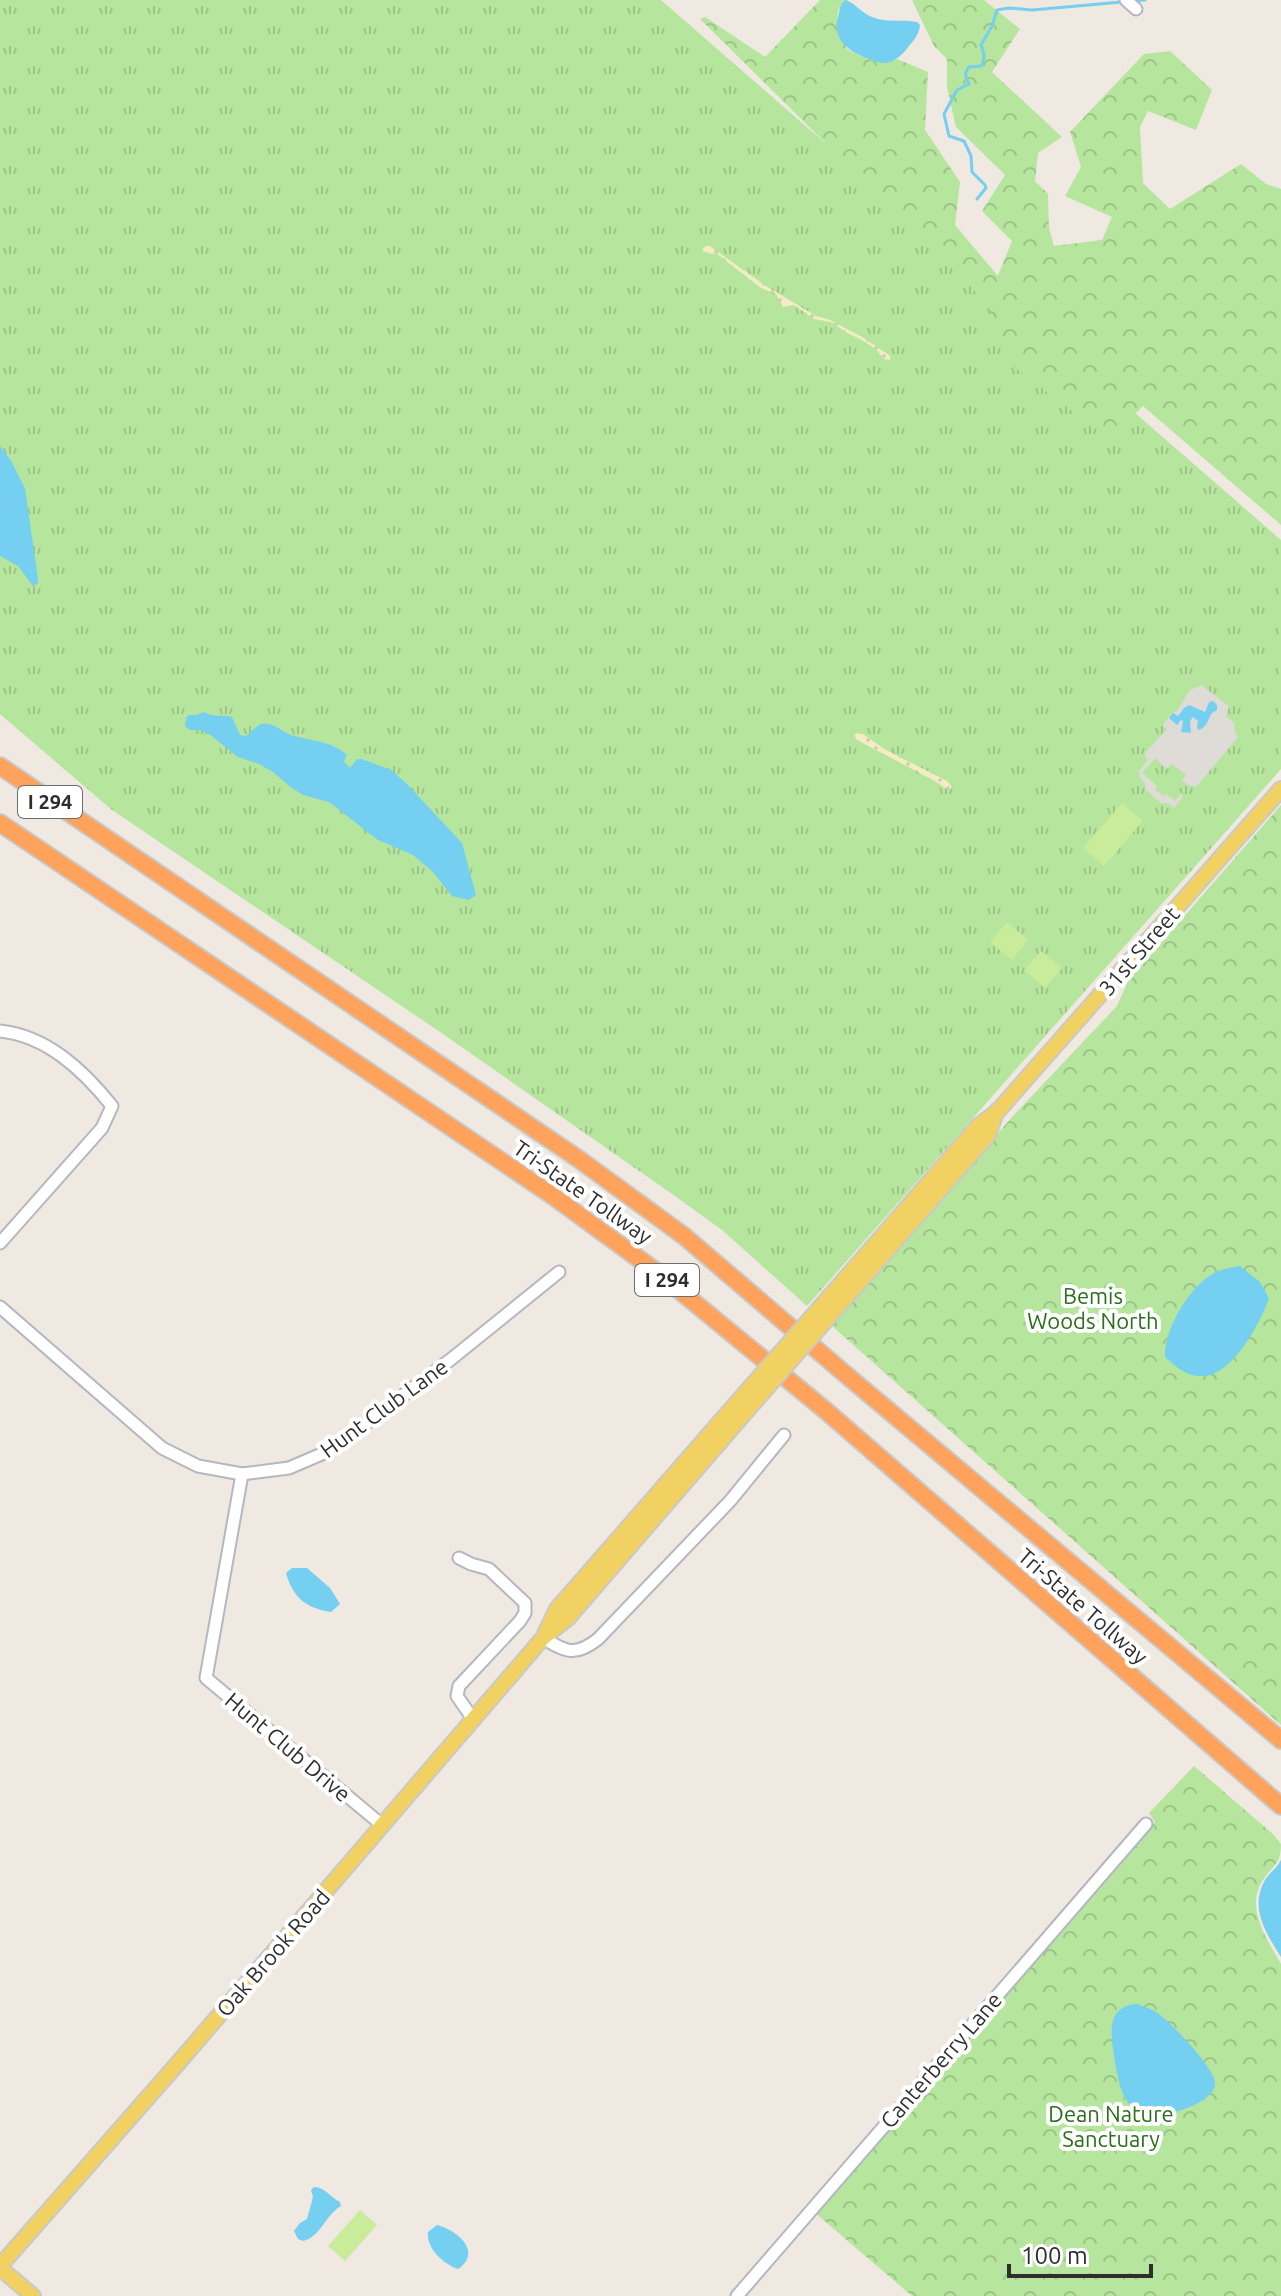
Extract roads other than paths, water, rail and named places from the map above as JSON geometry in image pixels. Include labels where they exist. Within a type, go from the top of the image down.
[{"type":"highway","points":[[0,753],[101,836]]},
{"type":"highway","name":"Tri-State Tollway","points":[[0,766],[580,1160],[684,1236],[1281,1740]]},
{"type":"highway","name":"Tri-State Tollway","points":[[0,823],[529,1180],[657,1272],[825,1410],[1281,1806]]},
{"type":"main road","name":"31st Street","points":[[732,1418],[843,1291],[978,1126],[997,1112],[1281,789]]},
{"type":"main road","name":"Oak Brook Road","points":[[0,2267],[543,1638],[557,1609],[732,1418]]},
{"type":"main road","points":[[0,2267],[33,2296]]},
{"type":"street","points":[[1126,0],[1136,9]]},
{"type":"street","points":[[0,1031],[22,1035],[53,1049],[98,1089],[112,1106],[102,1128],[0,1243]]},
{"type":"street","name":"Hunt Club Lane","points":[[0,1307],[162,1448],[198,1466],[242,1474],[289,1468],[314,1460],[331,1450],[559,1272]]},
{"type":"street","points":[[543,1638],[571,1651],[579,1651],[598,1639],[730,1501],[784,1435]]},
{"type":"street","name":"Hunt Club Drive","points":[[242,1474],[206,1678],[382,1825]]},
{"type":"street","points":[[459,1558],[489,1569],[525,1603],[525,1613],[520,1621],[459,1686],[457,1696],[473,1719]]},
{"type":"street","name":"Canterberry Lane","points":[[737,2296],[1146,1824]]},
{"type":"water","points":[[845,0],[877,19],[917,22],[920,25],[918,34],[903,53],[890,62],[878,62],[859,55],[843,43],[837,32],[840,10]]},
{"type":"water","points":[[0,446],[25,488],[38,579],[33,586],[18,566],[0,556]]},
{"type":"water","points":[[1213,701],[1217,710],[1199,730],[1198,721],[1193,717],[1190,721],[1191,733],[1181,732],[1183,721],[1177,725],[1169,718],[1173,713],[1178,716],[1189,705],[1205,712],[1209,702]]},
{"type":"water","points":[[203,712],[232,717],[240,735],[246,736],[260,725],[270,724],[291,735],[335,747],[347,755],[344,762],[350,768],[357,759],[362,759],[391,770],[462,843],[476,895],[469,900],[452,896],[432,871],[413,855],[378,840],[329,802],[303,795],[273,772],[238,757],[209,734],[185,726],[189,715]]},
{"type":"water","points":[[1240,1266],[1260,1282],[1269,1298],[1252,1333],[1235,1358],[1214,1374],[1197,1376],[1182,1371],[1165,1357],[1169,1333],[1182,1306],[1210,1275]]},
{"type":"water","points":[[292,1568],[307,1568],[330,1588],[340,1604],[331,1612],[314,1608],[302,1600],[292,1589],[286,1573]]},
{"type":"water","points":[[1281,1860],[1281,1957],[1261,1920],[1259,1900],[1265,1880]]},
{"type":"water","points":[[1137,2004],[1165,2019],[1209,2068],[1215,2084],[1209,2096],[1179,2111],[1153,2115],[1134,2109],[1128,2102],[1117,2073],[1112,2026],[1119,2011]]},
{"type":"water","points":[[314,2187],[325,2191],[341,2206],[314,2235],[303,2241],[294,2231],[307,2219]]},
{"type":"water","points":[[437,2225],[459,2237],[468,2249],[465,2262],[458,2269],[441,2259],[430,2244],[428,2232]]},
{"type":"waterway","points":[[1133,1],[1145,0]]},
{"type":"waterway","points":[[977,199],[985,185],[972,172],[971,156],[964,141],[949,136],[944,114],[957,90],[969,84],[966,77],[969,67],[983,63],[981,45],[997,10],[1122,2]]},
{"type":"park label","name":"Bemis Woods North","points":[[1093,1308]]},
{"type":"park label","name":"Dean Nature Sanctuary","points":[[1111,2126]]}]
